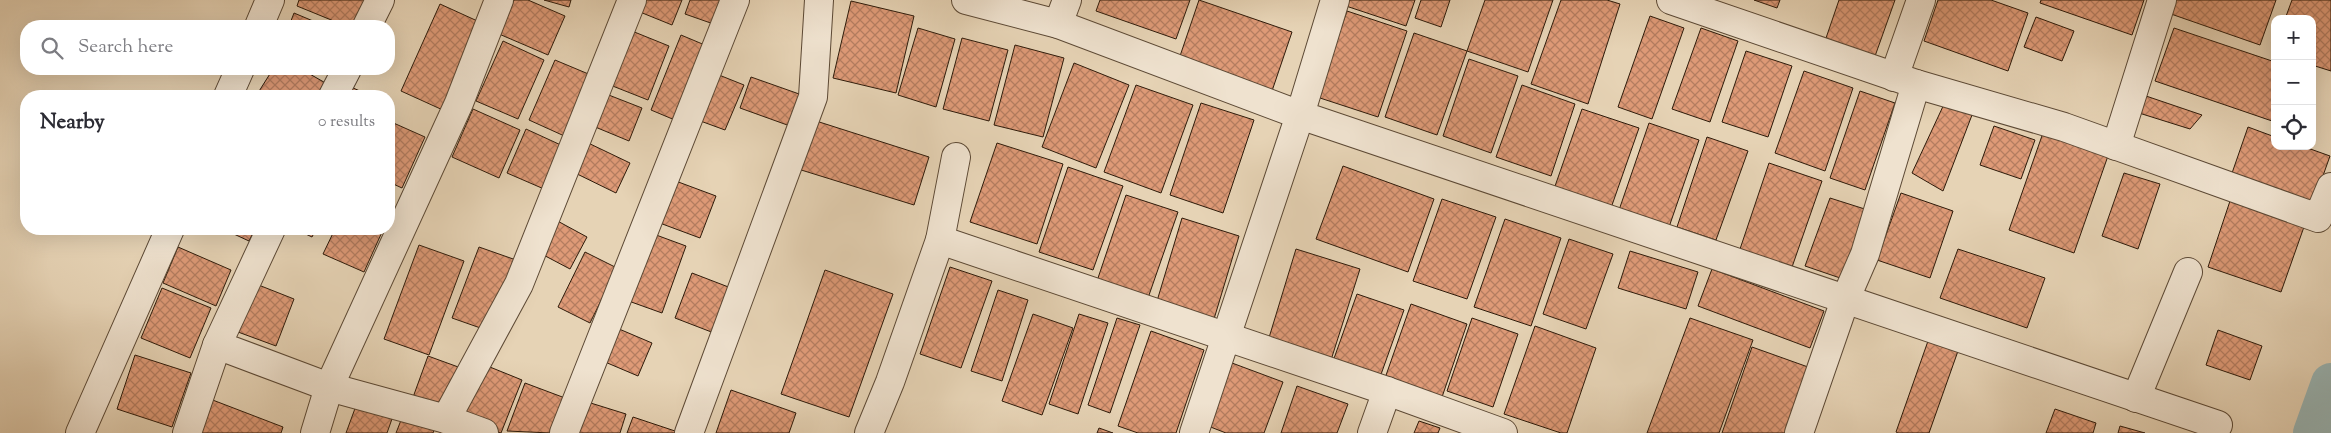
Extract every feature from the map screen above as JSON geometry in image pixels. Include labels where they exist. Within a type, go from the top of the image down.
[{"type":"street","points":[[262,20],[270,0]]},
{"type":"street","points":[[370,20],[380,0]]},
{"type":"street","points":[[315,433],[329,387],[459,103],[499,0]]},
{"type":"street","points":[[446,419],[519,284],[632,0]]},
{"type":"street","points":[[564,433],[735,0]]},
{"type":"street","points":[[689,433],[813,97],[818,0]]},
{"type":"street","points":[[966,0],[1063,12],[1300,115],[2218,425]]},
{"type":"street","points":[[1194,433],[1300,115],[1335,0]]},
{"type":"street","points":[[1671,0],[1905,80],[2064,127],[2318,218],[2331,187]]},
{"type":"street","points":[[1799,433],[1845,300],[1864,254],[1905,80],[1921,0]]},
{"type":"street","points":[[2116,146],[2162,0]]},
{"type":"street","points":[[231,90],[237,75]]},
{"type":"street","points":[[336,90],[344,75]]},
{"type":"street","points":[[869,433],[890,382],[940,240],[956,157]]},
{"type":"street","points":[[80,433],[167,235]]},
{"type":"street","points":[[187,433],[217,344],[268,235]]},
{"type":"street","points":[[940,240],[1387,391],[1503,433]]},
{"type":"street","points":[[2136,398],[2188,272]]},
{"type":"street","points":[[217,344],[329,387],[446,419],[484,433]]},
{"type":"street","points":[[1372,433],[1387,391]]},
{"type":"building","points":[[299,0],[367,0],[359,20],[331,20],[297,6]]},
{"type":"building","points":[[514,0],[528,0],[565,16],[548,55],[499,34]]},
{"type":"building","points":[[544,0],[571,0],[569,7]]},
{"type":"building","points":[[639,0],[682,0],[672,25],[635,10]]},
{"type":"building","points":[[690,0],[731,0],[722,27],[685,14]]},
{"type":"building","points":[[1100,0],[1190,0],[1176,39],[1096,11]]},
{"type":"building","points":[[1199,0],[1292,32],[1272,91],[1179,59]]},
{"type":"building","points":[[1348,0],[1415,0],[1406,26],[1346,6]]},
{"type":"building","points":[[1421,0],[1450,0],[1441,27],[1415,18]]},
{"type":"building","points":[[1485,0],[1553,0],[1528,72],[1467,51]]},
{"type":"building","points":[[1561,0],[1607,0],[1620,4],[1588,104],[1531,84]]},
{"type":"building","points":[[1754,0],[1780,0],[1777,8]]},
{"type":"building","points":[[1839,0],[1895,0],[1874,59],[1825,41]]},
{"type":"building","points":[[1938,0],[1991,0],[2028,13],[2008,71],[1924,41]]},
{"type":"building","points":[[2041,0],[2144,0],[2132,35],[2040,3]]},
{"type":"building","points":[[2176,0],[2276,0],[2260,45],[2171,14]]},
{"type":"building","points":[[2292,0],[2331,0],[2331,71],[2316,66],[2316,15],[2286,15]]},
{"type":"building","points":[[851,1],[914,16],[896,93],[833,78]]},
{"type":"building","points":[[440,4],[484,24],[445,111],[401,91]]},
{"type":"building","points":[[1347,11],[1407,31],[1378,117],[1317,97]]},
{"type":"building","points":[[294,13],[311,20],[291,20]]},
{"type":"building","points":[[1650,16],[1684,28],[1652,119],[1618,107]]},
{"type":"building","points":[[2036,17],[2074,31],[2062,61],[2024,47]]},
{"type":"building","points":[[918,28],[955,39],[936,107],[898,95]]},
{"type":"building","points":[[1701,28],[1738,41],[1710,122],[1672,109]]},
{"type":"building","points":[[2174,28],[2271,61],[2271,121],[2155,81]]},
{"type":"building","points":[[627,29],[669,46],[648,100],[605,83]]},
{"type":"building","points":[[1414,33],[1467,51],[1437,135],[1385,117]]},
{"type":"building","points":[[681,35],[712,48],[682,123],[651,110]]},
{"type":"building","points":[[962,38],[1008,50],[989,121],[943,109]]},
{"type":"building","points":[[503,41],[544,60],[518,119],[476,101]]},
{"type":"building","points":[[1015,45],[1064,58],[1043,137],[994,125]]},
{"type":"building","points":[[1746,51],[1792,66],[1768,137],[1722,122]]},
{"type":"building","points":[[1469,59],[1518,76],[1491,153],[1443,136]]},
{"type":"building","points":[[555,60],[598,78],[571,139],[529,120]]},
{"type":"building","points":[[1074,63],[1129,85],[1096,168],[1042,147]]},
{"type":"building","points":[[1804,71],[1853,88],[1825,171],[1775,153]]},
{"type":"building","points":[[714,73],[744,85],[725,130],[695,119]]},
{"type":"building","points":[[269,75],[312,75],[329,85],[326,90],[260,90]]},
{"type":"building","points":[[751,77],[802,95],[790,126],[740,108]]},
{"type":"building","points":[[342,83],[358,90],[339,90]]},
{"type":"building","points":[[1136,85],[1193,105],[1161,193],[1104,172]]},
{"type":"building","points":[[1522,85],[1575,104],[1551,176],[1496,157]]},
{"type":"building","points":[[1860,91],[1895,103],[1865,190],[1830,178]]},
{"type":"building","points":[[601,92],[642,108],[629,141],[588,124]]},
{"type":"building","points":[[2146,96],[2202,115],[2190,129],[2139,113]]},
{"type":"building","points":[[1945,102],[1972,115],[1943,191],[1912,173]]},
{"type":"building","points":[[1201,103],[1254,120],[1223,213],[1170,195]]},
{"type":"building","points":[[473,109],[520,130],[499,178],[452,157]]},
{"type":"building","points":[[1582,109],[1639,128],[1611,208],[1554,189]]},
{"type":"building","points":[[813,120],[929,157],[914,205],[798,169]]},
{"type":"building","points":[[1649,123],[1699,140],[1668,230],[1618,213]]},
{"type":"building","points":[[395,124],[425,137],[402,188],[395,185]]},
{"type":"building","points":[[1994,126],[2035,140],[2021,179],[1980,165]]},
{"type":"building","points":[[2248,127],[2271,136],[2271,150],[2313,150],[2330,156],[2313,204],[2231,176]]},
{"type":"building","points":[[526,129],[563,146],[544,189],[507,173]]},
{"type":"building","points":[[2044,130],[2109,153],[2074,253],[2009,230]]},
{"type":"building","points":[[1707,137],[1748,151],[1716,240],[1677,227]]},
{"type":"building","points":[[584,141],[630,163],[616,193],[569,170]]},
{"type":"building","points":[[997,143],[1063,164],[1037,244],[970,222]]},
{"type":"building","points":[[1769,163],[1822,181],[1791,270],[1739,252]]},
{"type":"building","points":[[1343,166],[1434,199],[1408,272],[1316,239]]},
{"type":"building","points":[[1068,167],[1123,186],[1093,270],[1039,252]]},
{"type":"building","points":[[2124,173],[2160,184],[2138,249],[2102,236]]},
{"type":"building","points":[[673,180],[716,196],[700,238],[657,222]]},
{"type":"building","points":[[1901,193],[1953,211],[1930,278],[1877,260]]},
{"type":"building","points":[[1126,195],[1178,212],[1148,298],[1097,281]]},
{"type":"building","points":[[1830,198],[1871,211],[1846,280],[1805,266]]},
{"type":"building","points":[[2231,198],[2305,224],[2281,292],[2208,267]]},
{"type":"building","points":[[1442,199],[1496,217],[1467,299],[1413,281]]},
{"type":"building","points":[[552,218],[587,237],[570,269],[534,250]]},
{"type":"building","points":[[1182,218],[1239,236],[1214,319],[1157,301]]},
{"type":"building","points":[[1505,219],[1561,238],[1531,326],[1474,307]]},
{"type":"building","points":[[648,232],[686,246],[662,313],[623,299]]},
{"type":"building","points":[[236,235],[252,235],[249,241]]},
{"type":"building","points":[[332,235],[381,235],[364,272],[323,254]]},
{"type":"building","points":[[1569,239],[1613,254],[1586,329],[1543,314]]},
{"type":"building","points":[[419,245],[464,261],[429,355],[384,339]]},
{"type":"building","points":[[178,247],[231,270],[216,306],[163,283]]},
{"type":"building","points":[[479,247],[516,260],[489,331],[452,318]]},
{"type":"building","points":[[1296,249],[1360,269],[1331,360],[1268,341]]},
{"type":"building","points":[[1958,249],[2045,278],[2027,328],[1940,298]]},
{"type":"building","points":[[1630,251],[1698,272],[1686,309],[1618,288]]},
{"type":"building","points":[[585,252],[617,268],[590,323],[558,307]]},
{"type":"building","points":[[950,267],[992,281],[961,368],[920,354]]},
{"type":"building","points":[[1712,269],[1824,311],[1810,348],[1698,306]]},
{"type":"building","points":[[825,270],[893,294],[849,417],[781,394]]},
{"type":"building","points":[[692,273],[731,288],[714,333],[675,318]]},
{"type":"building","points":[[256,284],[294,299],[276,346],[238,332]]},
{"type":"building","points":[[162,288],[211,308],[190,358],[141,338]]},
{"type":"building","points":[[998,290],[1028,300],[1002,381],[971,371]]},
{"type":"building","points":[[1357,294],[1404,310],[1379,380],[1332,364]]},
{"type":"building","points":[[1411,304],[1467,324],[1441,400],[1384,381]]},
{"type":"building","points":[[1033,314],[1073,328],[1042,415],[1002,401]]},
{"type":"building","points":[[1079,314],[1108,323],[1078,414],[1049,404]]},
{"type":"building","points":[[1117,318],[1140,325],[1110,413],[1088,405]]},
{"type":"building","points":[[1472,318],[1518,334],[1493,407],[1447,391]]},
{"type":"building","points":[[1690,318],[1753,340],[1719,433],[1647,433]]},
{"type":"building","points":[[612,326],[652,343],[638,376],[598,359]]},
{"type":"building","points":[[1535,326],[1596,348],[1567,433],[1561,433],[1504,414]]},
{"type":"building","points":[[2218,330],[2262,346],[2250,380],[2206,365]]},
{"type":"building","points":[[1151,331],[1204,350],[1176,433],[1138,433],[1118,426]]},
{"type":"building","points":[[1928,341],[1958,351],[1929,433],[1898,433],[1896,432]]},
{"type":"building","points":[[1752,347],[1808,367],[1786,433],[1722,433]]},
{"type":"building","points":[[135,355],[191,373],[172,427],[117,409]]},
{"type":"building","points":[[428,356],[461,368],[444,412],[412,400]]},
{"type":"building","points":[[480,363],[522,380],[501,433],[458,417]]},
{"type":"building","points":[[1232,363],[1283,382],[1264,433],[1226,433],[1208,426]]},
{"type":"building","points":[[525,383],[565,398],[551,433],[507,431]]},
{"type":"building","points":[[1297,386],[1348,404],[1337,433],[1281,433]]},
{"type":"building","points":[[731,390],[796,413],[789,433],[716,433]]},
{"type":"building","points":[[210,399],[283,427],[281,433],[196,433]]},
{"type":"building","points":[[581,400],[626,414],[620,433],[570,433]]},
{"type":"building","points":[[357,403],[393,416],[387,433],[346,433]]},
{"type":"building","points":[[2055,409],[2096,423],[2093,433],[2046,433]]},
{"type":"building","points":[[405,410],[437,422],[433,433],[396,433]]},
{"type":"building","points":[[633,417],[681,433],[627,433]]},
{"type":"building","points":[[1419,421],[1440,428],[1438,433],[1414,433]]},
{"type":"building","points":[[2120,426],[2145,433],[2118,433]]},
{"type":"building","points":[[1099,428],[1113,433],[1097,433]]},
{"type":"waterway","points":[[2313,433],[2331,383]]}]
